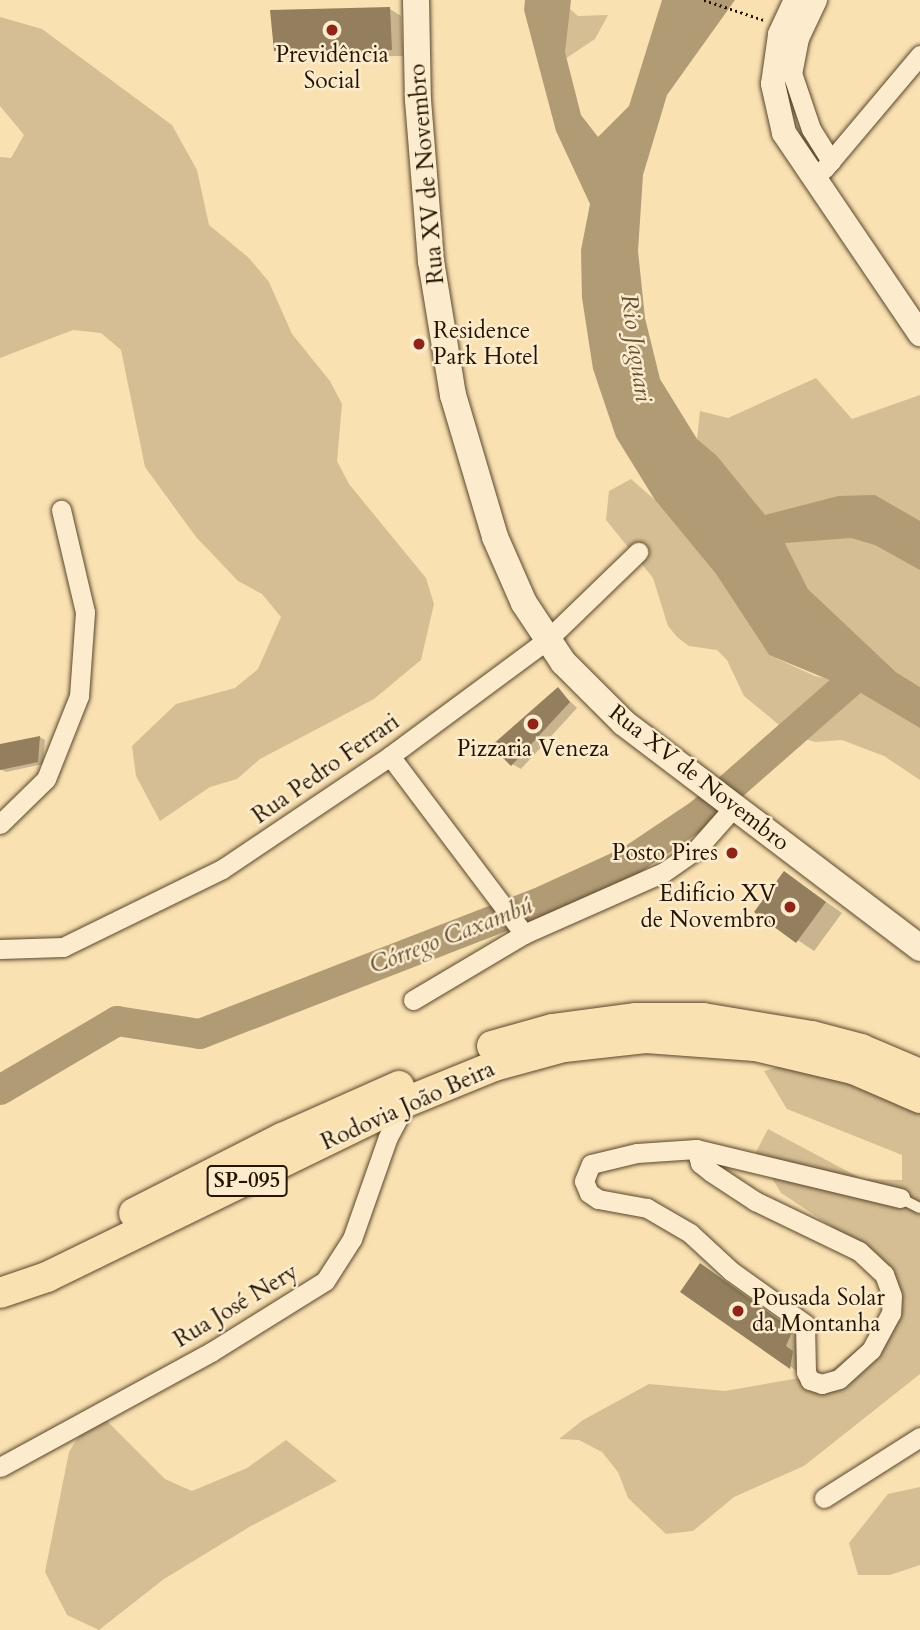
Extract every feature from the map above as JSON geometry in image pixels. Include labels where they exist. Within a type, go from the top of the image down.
[{"type":"main road","name":"Rua XV de Novembro","points":[[416,0],[418,100],[431,261],[453,395],[495,537],[547,640],[624,723],[920,948]]},
{"type":"main road","name":"Rodovia João Beira","points":[[0,1273],[75,1243],[282,1138],[484,1048],[552,1028],[636,1018],[704,1018],[812,1037],[861,1049],[920,1074]]},
{"type":"main road","name":"Rodovia João Beira","points":[[0,1293],[47,1277],[406,1102],[517,1060],[564,1047],[646,1038],[707,1039],[804,1055],[853,1069],[920,1098]]},
{"type":"street","points":[[796,0],[780,35],[773,84],[785,133],[920,334]]},
{"type":"street","points":[[817,0],[799,38],[792,73],[811,129],[831,161]]},
{"type":"street","points":[[815,181],[919,60]]},
{"type":"street","points":[[0,824],[46,779],[79,696],[85,612],[61,510]]},
{"type":"street","name":"Rua Pedro Ferrari","points":[[0,949],[62,947],[222,869],[390,756],[547,640],[638,552]]},
{"type":"street","points":[[390,756],[520,930]]},
{"type":"street","points":[[413,1000],[520,930],[664,872],[696,850],[725,800]]},
{"type":"street","name":"Rua José Nery","points":[[0,1467],[211,1352],[325,1281],[352,1239],[388,1137],[406,1102]]},
{"type":"street","points":[[696,1149],[700,1163],[711,1172],[765,1206],[859,1251],[884,1274],[892,1296],[891,1313],[871,1350],[839,1379],[821,1384],[810,1380],[805,1366],[805,1324],[731,1271],[690,1233],[648,1208],[597,1199],[589,1193],[584,1181],[591,1164],[637,1153],[696,1149],[900,1198]]},
{"type":"street","points":[[824,1498],[920,1437]]},
{"type":"lane","points":[[900,1198],[920,1208]]},
{"type":"path","points":[[704,0],[747,15]]},
{"type":"shaded area","points":[[560,0],[578,16],[608,15],[595,39],[547,71]]},
{"type":"shaded area","points":[[0,17],[42,29],[172,125],[197,170],[209,225],[249,258],[269,282],[292,334],[330,381],[342,404],[337,461],[349,484],[426,578],[434,604],[421,660],[374,699],[260,759],[237,779],[210,787],[160,821],[136,776],[132,746],[176,704],[235,688],[258,669],[281,617],[262,594],[238,581],[196,537],[145,467],[121,350],[101,333],[73,330],[0,358],[0,157],[11,158],[24,135],[0,106]]},
{"type":"shaded area","points":[[816,378],[852,419],[920,395],[920,687],[896,672],[808,589],[780,533],[697,439],[700,411],[728,418]]},
{"type":"shaded area","points":[[631,479],[655,500],[716,574],[769,655],[815,676],[857,684],[920,726],[920,780],[884,756],[842,740],[815,742],[790,734],[744,696],[727,660],[717,650],[689,646],[677,637],[668,626],[653,578],[606,520],[609,491]]},
{"type":"shaded area","points":[[821,1055],[920,1101],[920,1374],[804,1466],[734,1497],[693,1531],[666,1534],[628,1498],[618,1472],[602,1452],[579,1440],[559,1439],[583,1420],[649,1384],[725,1391],[828,1373],[875,1334],[899,1305],[886,1273],[837,1230],[781,1193],[756,1152],[768,1129],[862,1179],[902,1180],[902,1155],[787,1109],[764,1071]]},
{"type":"shaded area","points":[[95,1409],[165,1479],[192,1491],[247,1468],[286,1440],[337,1481],[251,1526],[164,1579],[99,1630],[67,1615],[45,1572],[69,1452]]},
{"type":"shaded area","points":[[920,1487],[920,1565],[890,1575],[858,1575],[849,1543],[888,1494]]},
{"type":"water","name":"Rio Jaguari","points":[[525,0],[571,0],[565,52],[581,115],[598,137],[629,106],[662,0],[735,0],[667,95],[643,175],[638,251],[645,318],[660,379],[697,439],[717,456],[765,515],[838,496],[875,495],[920,521],[920,570],[875,545],[851,538],[785,543],[808,589],[896,672],[920,687],[920,728],[861,693],[769,655],[716,574],[655,500],[616,437],[593,369],[582,298],[581,250],[590,204],[556,131],[524,10]]},
{"type":"building","name":"Previdência Social","points":[[390,7],[392,50],[274,51],[270,10]]},
{"type":"building","name":"Pizzaria Veneza","points":[[558,687],[570,702],[511,766],[491,746]]},
{"type":"building","points":[[40,736],[38,762],[0,770],[0,744]]},
{"type":"building","name":"Edifício XV de Novembro","points":[[784,871],[826,902],[796,943],[754,912]]},
{"type":"building","name":"Pousada Solar da Montanha","points":[[700,1263],[793,1330],[786,1346],[793,1351],[790,1369],[680,1292]]},
{"type":"waterway","name":"Córrego Caxambú","points":[[0,1090],[117,1021],[200,1034],[545,900],[630,861],[700,814],[858,675]]},
{"type":"place","name":"Previdência Social","points":[[332,30]]},
{"type":"place","name":"Residence Park Hotel","points":[[419,344]]},
{"type":"place","name":"Pizzaria Veneza","points":[[533,724]]},
{"type":"place","name":"Posto Pires","points":[[732,853]]},
{"type":"place","name":"Edifício XV de Novembro","points":[[790,907]]},
{"type":"place","name":"Pousada Solar da Montanha","points":[[738,1311]]}]
